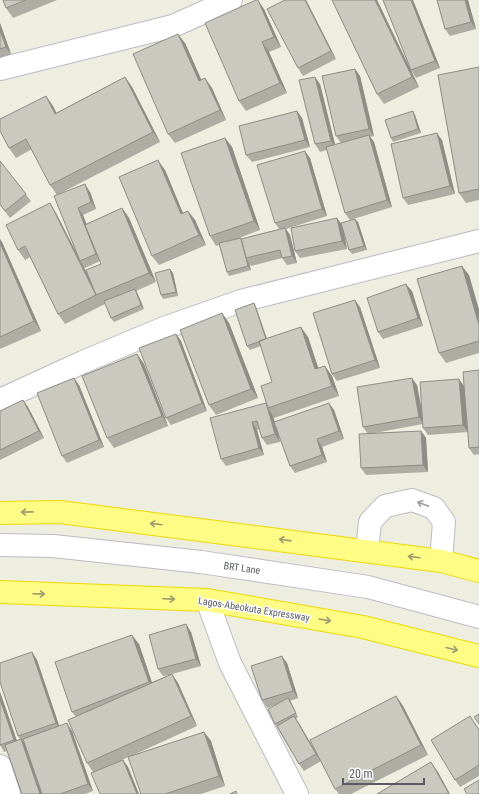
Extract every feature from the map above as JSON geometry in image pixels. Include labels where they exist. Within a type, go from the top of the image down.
[{"type":"highway","points":[[0,513],[60,512],[441,560],[479,571]]},
{"type":"highway","name":"Lagos-Abeokuta Expressway","points":[[0,592],[207,600],[363,627],[479,656]]},
{"type":"street","points":[[0,69],[173,26],[231,0]]},
{"type":"street","points":[[0,400],[90,358],[164,328],[241,301],[479,241]]},
{"type":"street","points":[[367,551],[370,522],[385,506],[412,500],[434,508],[444,522],[441,560]]},
{"type":"street","name":"BRT Lane","points":[[0,545],[53,546],[201,562],[361,586],[479,617]]},
{"type":"street","points":[[207,600],[230,662],[296,794]]},
{"type":"street","points":[[0,766],[9,794]]},
{"type":"building","points":[[3,0],[26,0],[6,8]]},
{"type":"building","points":[[258,0],[274,37],[262,42],[280,83],[239,101],[205,23]]},
{"type":"building","points":[[285,0],[305,0],[331,51],[298,68],[267,9]]},
{"type":"building","points":[[332,0],[375,0],[412,77],[377,94]]},
{"type":"building","points":[[383,0],[411,0],[435,61],[411,70]]},
{"type":"building","points":[[437,0],[465,0],[471,22],[445,29]]},
{"type":"building","points":[[0,30],[6,47],[0,49]]},
{"type":"building","points":[[178,34],[199,81],[205,78],[220,110],[168,134],[133,54]]},
{"type":"building","points":[[479,67],[479,189],[459,193],[438,75]]},
{"type":"building","points":[[355,69],[369,129],[336,136],[322,76]]},
{"type":"building","points":[[125,77],[153,132],[50,185],[26,139],[9,148],[0,131],[0,119],[46,96],[55,114]]},
{"type":"building","points":[[315,77],[331,141],[315,144],[299,80]]},
{"type":"building","points":[[297,111],[305,140],[246,155],[239,126]]},
{"type":"building","points":[[413,111],[418,129],[391,138],[385,120]]},
{"type":"building","points":[[437,133],[450,186],[403,198],[391,144]]},
{"type":"building","points":[[369,135],[387,200],[345,213],[326,147]]},
{"type":"building","points":[[225,138],[254,221],[210,236],[181,153]]},
{"type":"building","points":[[305,151],[322,209],[275,223],[257,165]]},
{"type":"building","points":[[158,160],[181,214],[188,211],[199,235],[152,256],[119,177]]},
{"type":"building","points":[[0,161],[26,194],[5,211],[0,204]]},
{"type":"building","points":[[85,184],[91,202],[78,208],[96,254],[80,261],[54,196]]},
{"type":"building","points":[[50,203],[96,295],[58,314],[25,246],[18,250],[6,225]]},
{"type":"building","points":[[122,208],[149,273],[96,295],[86,270],[101,264],[85,225]]},
{"type":"building","points":[[337,218],[342,241],[295,251],[291,228]]},
{"type":"building","points":[[355,219],[364,246],[349,250],[341,223]]},
{"type":"building","points":[[285,228],[292,256],[282,258],[280,250],[246,258],[241,239]]},
{"type":"building","points":[[241,238],[248,266],[227,272],[219,243]]},
{"type":"building","points":[[0,243],[34,321],[0,337]]},
{"type":"building","points":[[462,266],[479,325],[479,341],[439,353],[417,279]]},
{"type":"building","points":[[170,269],[176,292],[161,295],[155,273]]},
{"type":"building","points":[[406,284],[418,318],[378,332],[367,298]]},
{"type":"building","points":[[135,289],[141,305],[111,318],[104,301]]},
{"type":"building","points":[[355,300],[375,360],[332,374],[313,313]]},
{"type":"building","points":[[254,303],[266,339],[247,346],[235,310]]},
{"type":"building","points":[[222,313],[251,389],[209,405],[180,330]]},
{"type":"building","points":[[301,327],[315,369],[325,366],[332,386],[268,408],[261,386],[272,382],[259,341]]},
{"type":"building","points":[[176,334],[202,403],[166,418],[139,348]]},
{"type":"building","points":[[137,354],[162,416],[107,438],[82,376]]},
{"type":"building","points":[[479,370],[479,447],[469,448],[463,372]]},
{"type":"building","points":[[74,378],[99,440],[62,456],[37,393]]},
{"type":"building","points":[[412,378],[419,417],[363,427],[357,387]]},
{"type":"building","points":[[459,379],[463,425],[423,428],[420,382]]},
{"type":"building","points":[[23,400],[39,431],[0,450],[0,411]]},
{"type":"building","points":[[266,403],[275,434],[262,438],[257,421],[252,422],[259,448],[221,459],[210,418]]},
{"type":"building","points":[[329,403],[339,431],[317,439],[322,455],[290,466],[274,422]]},
{"type":"building","points":[[421,431],[423,465],[361,468],[359,434]]},
{"type":"building","points":[[186,624],[196,659],[158,669],[149,635]]},
{"type":"building","points":[[132,635],[149,682],[72,712],[55,662]]},
{"type":"building","points":[[32,652],[56,723],[18,736],[0,682],[0,663]]},
{"type":"building","points":[[282,656],[293,691],[262,700],[251,666]]},
{"type":"building","points":[[172,674],[191,716],[87,763],[68,720]]},
{"type":"building","points":[[396,696],[421,745],[335,789],[310,740]]},
{"type":"building","points":[[288,698],[296,713],[275,724],[268,709]]},
{"type":"building","points":[[0,699],[14,740],[0,745]]},
{"type":"building","points":[[479,714],[479,724],[474,717]]},
{"type":"building","points":[[294,716],[316,754],[299,764],[277,726]]},
{"type":"building","points":[[470,716],[479,730],[479,765],[455,780],[431,740]]},
{"type":"building","points":[[67,723],[88,784],[60,794],[42,794],[23,739]]},
{"type":"building","points":[[204,732],[219,776],[165,794],[141,794],[128,757]]},
{"type":"building","points":[[21,739],[40,794],[22,794],[5,745]]},
{"type":"building","points":[[123,760],[137,794],[100,794],[91,773]]},
{"type":"building","points":[[431,762],[449,794],[377,794]]},
{"type":"building","points":[[479,780],[479,794],[467,794],[464,789]]},
{"type":"building","points":[[236,791],[237,794],[230,794]]}]
